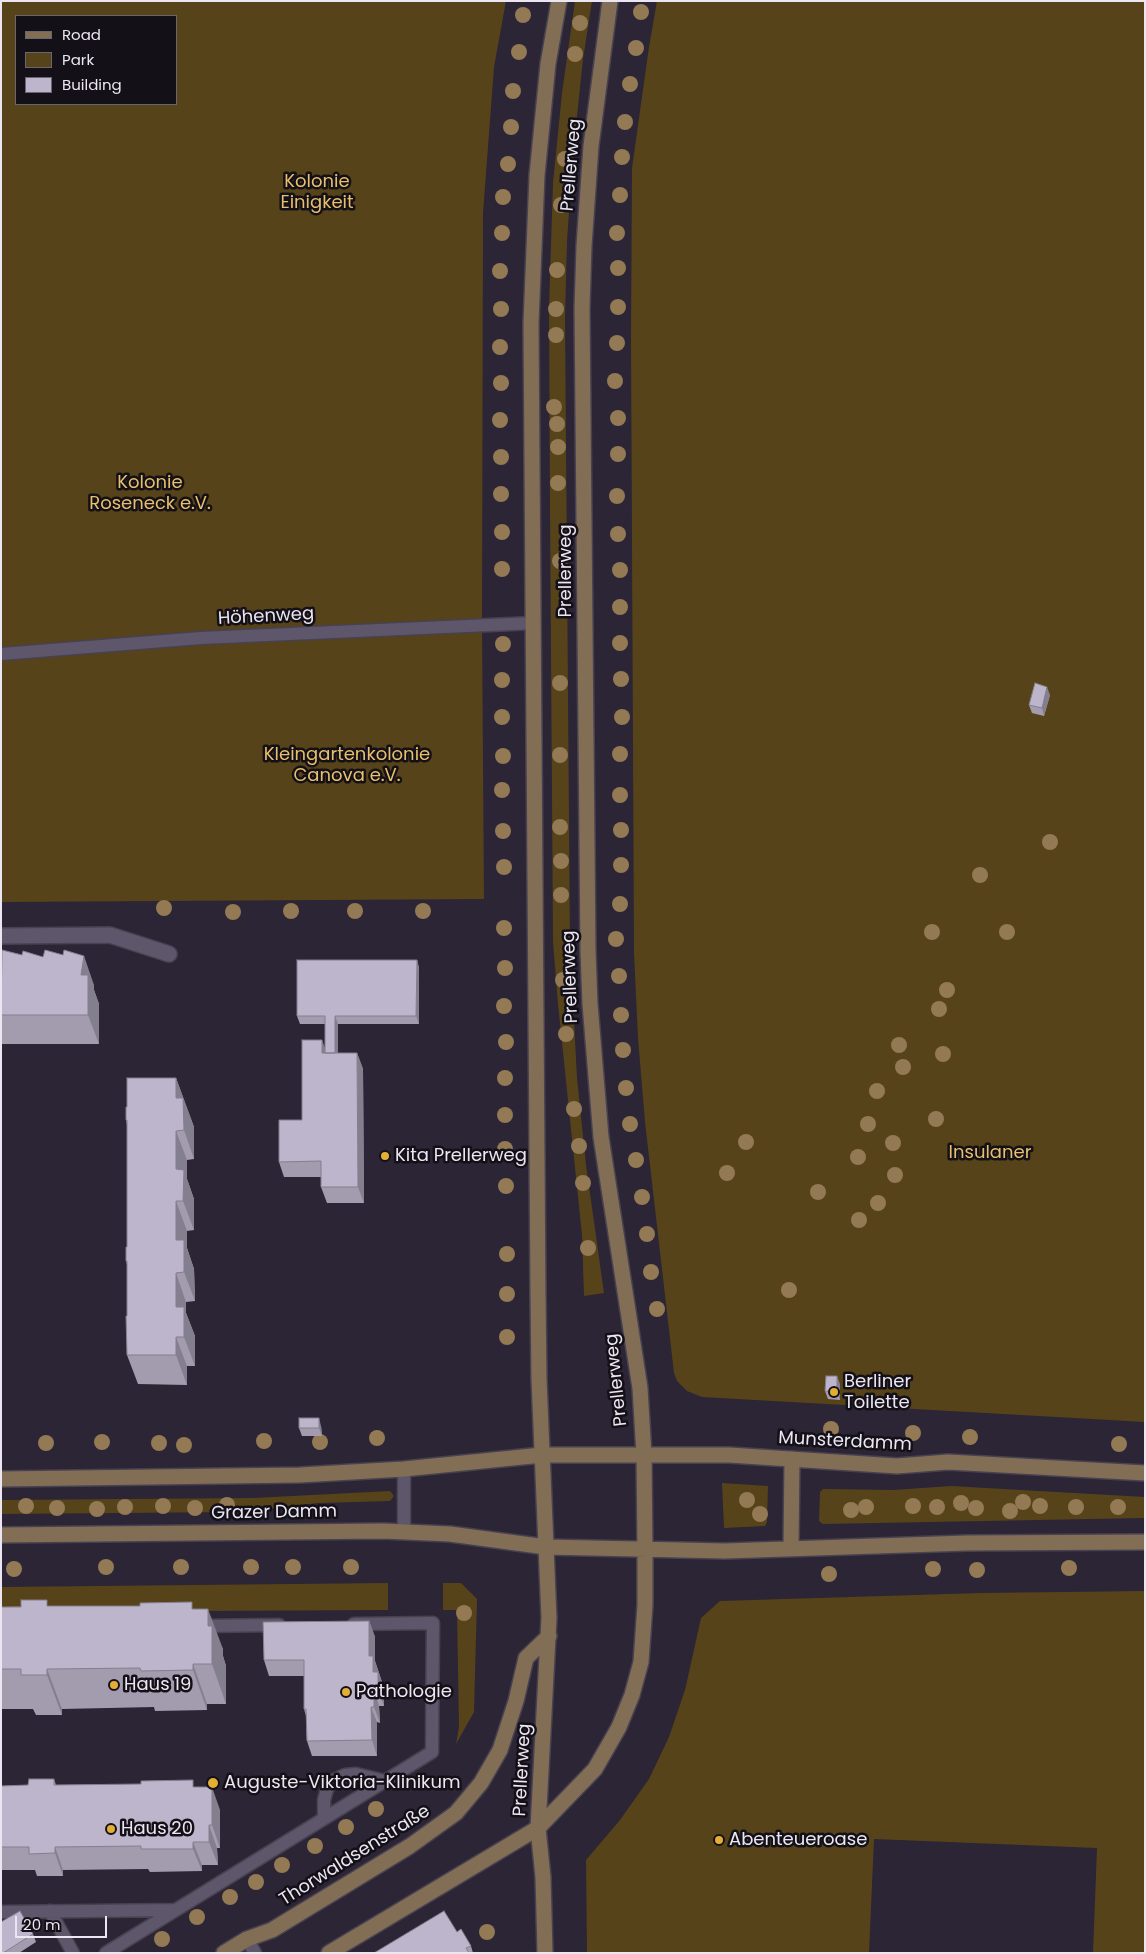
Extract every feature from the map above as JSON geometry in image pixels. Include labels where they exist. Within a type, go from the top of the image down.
[{"type":"main road","name":"Prellerweg","points":[[538,1828],[549,1636],[538,1294],[531,323],[533,251],[542,121],[559,1]]},
{"type":"main road","name":"Prellerweg","points":[[538,1828],[595,1769],[622,1719],[632,1696],[641,1662],[644,1606],[644,1455],[637,1369],[600,1128],[591,1022],[588,951],[582,308],[591,146],[610,1]]},
{"type":"main road","name":"Munsterdamm","points":[[542,1455],[729,1456],[897,1466],[948,1462],[1145,1473]]},
{"type":"main road","name":"Grazer Damm","points":[[1,1479],[251,1476],[404,1469],[542,1455]]},
{"type":"main road","points":[[791,1548],[792,1459]]},
{"type":"main road","name":"Grazer Damm","points":[[1,1535],[306,1531],[404,1532],[464,1536],[546,1547]]},
{"type":"main road","points":[[546,1547],[725,1552],[791,1548],[968,1543],[1145,1542]]},
{"type":"main road","name":"Thorwaldsenstraße","points":[[224,1953],[247,1939],[272,1930],[312,1906],[410,1846],[456,1813],[481,1783],[500,1750],[516,1701],[526,1658],[549,1636]]},
{"type":"main road","points":[[329,1953],[538,1828],[543,1877],[545,1953]]},
{"type":"street","points":[[1,936],[110,935],[169,954]]},
{"type":"lane","name":"Höhenweg","points":[[1,654],[201,638],[534,623]]},
{"type":"lane","points":[[404,1469],[404,1532]]},
{"type":"lane","points":[[106,1953],[432,1752],[433,1623],[337,1624]]},
{"type":"lane","points":[[184,1626],[289,1625]]},
{"type":"lane","points":[[324,1818],[324,1800],[327,1789],[334,1780],[345,1775],[356,1774],[385,1781]]},
{"type":"lane","points":[[1,1912],[178,1910]]},
{"type":"lane","points":[[50,1911],[73,1953]]},
{"type":"lane","points":[[247,1939],[255,1953]]},
{"type":"green space","points":[[1,1],[506,1],[494,67],[483,213],[482,625],[484,899],[1,902]]},
{"type":"green space","points":[[575,1],[592,1],[583,59],[573,154],[567,241],[565,318],[570,946],[577,1078],[586,1165],[604,1293],[584,1296],[582,1235],[553,942],[549,307],[553,183],[562,93]]},
{"type":"green space","name":"Insulaner","points":[[657,1],[1145,1],[1145,1422],[702,1397],[687,1391],[677,1381],[674,1373],[645,1122],[638,1038],[634,953],[632,168]]},
{"type":"green space","points":[[722,1483],[768,1486],[767,1522],[765,1526],[724,1528]]},
{"type":"green space","points":[[951,1486],[1145,1497],[1145,1518],[823,1524],[819,1521],[820,1492],[823,1489],[894,1490]]},
{"type":"green space","points":[[390,1491],[394,1496],[390,1501],[318,1503],[240,1512],[1,1514],[1,1500],[253,1498]]},
{"type":"green space","points":[[388,1583],[388,1610],[1,1612],[1,1587]]},
{"type":"green space","points":[[443,1583],[461,1583],[477,1599],[474,1712],[456,1744],[459,1727],[457,1610],[443,1610]]},
{"type":"green space","points":[[1145,1591],[1145,1953],[1093,1953],[1097,1848],[874,1839],[869,1953],[587,1953],[586,1860],[620,1820],[649,1779],[669,1737],[685,1690],[701,1618],[720,1601],[981,1593]]},
{"type":"building","points":[[1035,683],[1047,687],[1042,708],[1029,705]]},
{"type":"building","points":[[2,950],[22,955],[23,951],[43,957],[45,950],[63,955],[64,950],[84,956],[81,975],[88,975],[88,1015],[1,1015]]},
{"type":"building","points":[[297,960],[417,960],[416,1016],[335,1016],[335,1053],[325,1053],[325,1016],[297,1016]]},
{"type":"building","points":[[302,1040],[322,1040],[322,1053],[357,1053],[358,1187],[321,1187],[321,1161],[279,1162],[279,1120],[302,1120]]},
{"type":"building","points":[[127,1078],[176,1078],[176,1098],[183,1098],[184,1130],[176,1131],[176,1169],[184,1170],[183,1201],[176,1201],[176,1240],[184,1240],[184,1272],[176,1273],[176,1307],[184,1307],[184,1337],[176,1337],[176,1355],[127,1355]]},
{"type":"building","points":[[826,1376],[837,1376],[837,1392],[825,1391]]},
{"type":"building","points":[[299,1418],[319,1418],[319,1428],[299,1428]]},
{"type":"building","points":[[21,1600],[47,1600],[47,1606],[140,1606],[140,1603],[192,1602],[192,1609],[208,1609],[208,1626],[212,1626],[212,1664],[193,1664],[193,1670],[141,1671],[140,1668],[47,1669],[47,1675],[21,1675],[21,1669],[1,1669],[1,1607],[21,1607]]},
{"type":"building","name":"Pathologie","points":[[369,1621],[369,1656],[373,1656],[373,1672],[378,1672],[378,1690],[374,1690],[374,1707],[371,1707],[372,1740],[307,1741],[306,1709],[304,1709],[304,1660],[264,1660],[263,1622]]},
{"type":"building","name":"Haus 20","points":[[29,1779],[54,1779],[54,1785],[141,1784],[141,1781],[193,1780],[193,1787],[212,1787],[212,1825],[209,1825],[209,1842],[193,1842],[193,1849],[141,1849],[141,1846],[55,1847],[55,1853],[29,1854],[29,1847],[1,1847],[1,1786],[28,1785]]},
{"type":"building","points":[[20,1911],[33,1934],[1,1953],[1,1922]]},
{"type":"building","points":[[444,1911],[457,1932],[461,1929],[471,1946],[466,1948],[469,1953],[374,1953]]},
{"type":"place","name":"Kita Prellerweg","points":[[385,1156]]},
{"type":"place","name":"Berliner Toilette","points":[[834,1392]]},
{"type":"place","name":"Haus 19","points":[[114,1685]]},
{"type":"place","name":"Pathologie","points":[[346,1692]]},
{"type":"place","name":"Auguste-Viktoria-Klinikum","points":[[213,1783]]},
{"type":"place","name":"Haus 20","points":[[111,1829]]},
{"type":"place","name":"Abenteueroase","points":[[719,1840]]},
{"type":"park label","name":"Kolonie Einigkeit","points":[[317,192]]},
{"type":"park label","name":"Kolonie Roseneck e.V.","points":[[150,493]]},
{"type":"park label","name":"Kleingartenkolonie Canova e.V.","points":[[347,765]]}]
